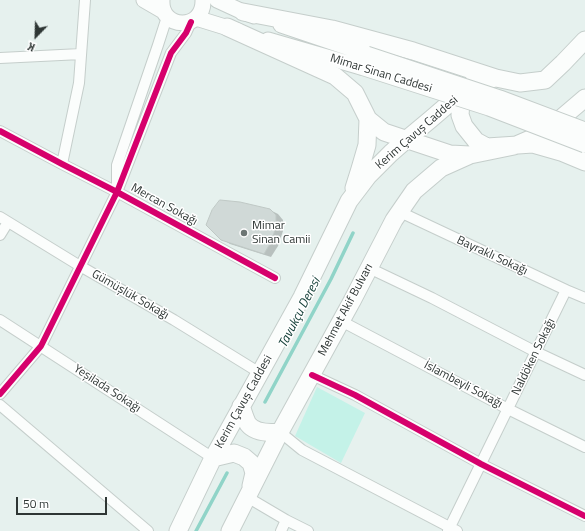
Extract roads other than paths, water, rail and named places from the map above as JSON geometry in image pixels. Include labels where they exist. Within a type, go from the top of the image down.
[{"type":"main road","points":[[144,0],[164,9]]},
{"type":"main road","points":[[194,20],[203,8],[203,0]]},
{"type":"main road","name":"Mimar Sinan Caddesi","points":[[217,0],[243,12],[364,60],[585,145]]},
{"type":"main road","name":"Mimar Sinan Caddesi","points":[[164,9],[172,21],[178,23],[185,23],[194,20],[364,60],[500,98],[585,130]]},
{"type":"main road","points":[[243,12],[340,31],[413,50],[496,78]]},
{"type":"main road","points":[[227,28],[335,76],[355,93],[368,119],[384,132],[450,154],[470,155]]},
{"type":"main road","name":"Kerim Çavuş Caddesi","points":[[178,531],[213,458],[302,297],[348,201],[368,176],[406,139],[473,83],[496,78],[520,83],[545,80],[585,40]]},
{"type":"main road","points":[[467,89],[461,103],[460,115],[464,126],[476,141],[487,147],[533,144],[561,152],[585,162]]},
{"type":"main road","points":[[514,146],[544,133],[585,98]]},
{"type":"main road","points":[[348,201],[367,145],[368,119]]},
{"type":"main road","name":"Mehmet Akif Bulvarı","points":[[230,531],[280,432],[394,220],[414,191],[441,168],[470,155],[514,146]]},
{"type":"main road","points":[[241,406],[248,424],[257,431],[270,433],[280,432]]},
{"type":"main road","points":[[213,458],[234,453],[244,457],[251,463],[254,473],[247,497]]},
{"type":"street","points":[[62,164],[79,82],[85,0]]},
{"type":"street","points":[[117,192],[117,165],[158,45],[164,9]]},
{"type":"street","points":[[0,394],[40,346],[117,192],[171,53],[194,20]]},
{"type":"street","points":[[0,58],[81,54]]},
{"type":"street","name":"Mercan Sokağı","points":[[0,131],[117,192],[275,278]]},
{"type":"street","name":"Bayraklı Sokağı","points":[[400,212],[585,298]]},
{"type":"street","points":[[0,235],[4,220]]},
{"type":"street","name":"Gümüşlük Sokağı","points":[[4,220],[174,320],[260,373]]},
{"type":"street","points":[[369,268],[585,375]]},
{"type":"street","name":"Naldöken Sokağı","points":[[452,530],[481,464],[566,290]]},
{"type":"street","name":"Yeşilada Sokağı","points":[[0,320],[213,458]]},
{"type":"street","name":"İslambeyli Sokağı","points":[[341,321],[508,409],[585,447]]},
{"type":"street","points":[[312,375],[355,395],[481,464],[585,516]]},
{"type":"street","points":[[0,405],[148,531]]},
{"type":"street","points":[[280,432],[302,450],[452,530]]},
{"type":"street","points":[[247,497],[308,531]]},
{"type":"street","points":[[281,531],[286,520]]},
{"type":"waterway","name":"Tavukçu Deresi","points":[[265,402],[331,279],[353,233]]},
{"type":"waterway","name":"Tavukçu Deresi","points":[[196,531],[227,473]]},
{"type":"place","name":"Mimar Sinan Camii","points":[[244,233]]}]
